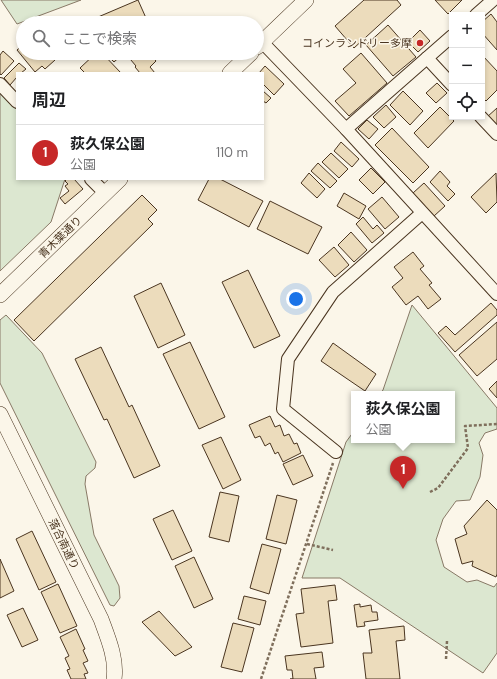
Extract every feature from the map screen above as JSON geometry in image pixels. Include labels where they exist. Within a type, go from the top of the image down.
[{"type":"street","points":[[264,40],[306,0]]},
{"type":"street","points":[[479,12],[493,0]]},
{"type":"street","points":[[346,129],[449,39]]},
{"type":"street","points":[[264,48],[346,129],[497,294]]},
{"type":"street","points":[[427,58],[451,84]]},
{"type":"street","points":[[231,72],[244,60]]},
{"type":"street","points":[[0,84],[16,101]]},
{"type":"street","points":[[484,120],[497,134]]},
{"type":"street","points":[[93,180],[105,193]]},
{"type":"street","name":"青木葉通り","points":[[0,295],[119,180]]},
{"type":"street","points":[[336,452],[283,409],[288,359],[333,292],[422,213]]},
{"type":"street","name":"落合南通り","points":[[0,414],[101,619],[111,646],[115,674],[114,679]]},
{"type":"path","points":[[430,492],[438,488],[468,448],[465,426],[497,424]]},
{"type":"path","points":[[261,679],[307,544],[336,452]]},
{"type":"path","points":[[307,544],[333,550]]},
{"type":"path","points":[[446,659],[447,642]]},
{"type":"green space","points":[[1,0],[81,0],[38,16],[16,16],[16,22]]},
{"type":"green space","points":[[0,92],[16,109],[16,180],[65,180],[51,222],[0,271]]},
{"type":"green space","points":[[412,305],[497,408],[497,429],[485,433],[479,443],[483,455],[480,477],[470,500],[456,501],[443,519],[436,540],[444,567],[467,582],[477,580],[494,587],[497,583],[497,653],[483,673],[340,578],[302,578],[346,442],[351,435],[351,443],[455,443],[455,391],[382,391]]},
{"type":"green space","points":[[6,315],[42,353],[96,462],[95,468],[86,476],[85,484],[94,535],[119,586],[120,598],[114,606],[110,605],[0,383],[0,320]]},
{"type":"building","points":[[138,0],[145,16],[100,16]]},
{"type":"building","points":[[364,0],[397,0],[401,5],[354,48],[335,26]]},
{"type":"building","points":[[435,0],[462,0],[449,12],[448,14]]},
{"type":"building","points":[[491,14],[497,22],[497,50],[485,36],[485,19]]},
{"type":"building","points":[[388,25],[416,57],[393,76],[366,45]]},
{"type":"building","points":[[420,30],[430,41],[418,52],[408,42]]},
{"type":"building","points":[[3,51],[14,61],[1,75],[0,55]]},
{"type":"building","points":[[361,53],[387,83],[349,116],[335,101],[356,83],[343,69]]},
{"type":"building","points":[[485,58],[497,71],[497,90],[486,101]]},
{"type":"building","points":[[25,60],[55,60],[45,69],[42,66],[35,72]]},
{"type":"building","points":[[89,60],[109,60],[120,72],[84,72],[80,68]]},
{"type":"building","points":[[131,60],[156,61],[150,67],[154,72],[139,72],[135,67],[136,66]]},
{"type":"building","points":[[19,63],[26,69],[22,72],[16,72],[16,78],[10,85],[4,78]]},
{"type":"building","points":[[265,66],[284,84],[274,95],[264,85],[264,72],[260,72]]},
{"type":"building","points":[[437,83],[447,93],[436,103],[426,93]]},
{"type":"building","points":[[403,91],[423,111],[410,125],[390,105]]},
{"type":"building","points":[[264,92],[271,98],[266,103],[264,102]]},
{"type":"building","points":[[386,105],[396,117],[384,128],[373,117]]},
{"type":"building","points":[[440,107],[449,116],[449,120],[454,121],[428,148],[414,133]]},
{"type":"building","points":[[497,108],[497,127],[487,117]]},
{"type":"building","points":[[367,120],[378,129],[369,139],[358,129]]},
{"type":"building","points":[[392,128],[429,167],[413,183],[375,145]]},
{"type":"building","points":[[341,142],[359,159],[352,167],[334,151]]},
{"type":"building","points":[[331,153],[348,169],[339,178],[322,162]]},
{"type":"building","points":[[318,163],[337,181],[330,188],[311,171]]},
{"type":"building","points":[[371,168],[385,182],[373,194],[359,180]]},
{"type":"building","points":[[440,171],[450,182],[447,186],[455,194],[448,201],[430,182]]},
{"type":"building","points":[[309,173],[325,189],[317,198],[301,183]]},
{"type":"building","points":[[496,173],[497,202],[486,213],[471,197]]},
{"type":"building","points":[[75,180],[83,189],[65,204],[60,198],[69,191],[65,186],[68,184],[65,181]]},
{"type":"building","points":[[208,180],[222,180],[263,201],[249,227],[198,200]]},
{"type":"building","points":[[424,183],[445,206],[434,216],[413,193]]},
{"type":"building","points":[[344,193],[366,206],[359,219],[337,206]]},
{"type":"building","points":[[142,195],[157,210],[148,219],[153,224],[34,341],[14,320]]},
{"type":"building","points":[[382,197],[399,217],[385,229],[368,209]]},
{"type":"building","points":[[270,201],[322,227],[308,254],[257,229]]},
{"type":"building","points":[[363,217],[373,229],[377,225],[384,233],[372,243],[356,224]]},
{"type":"building","points":[[351,232],[367,250],[354,262],[338,245]]},
{"type":"building","points":[[334,247],[349,265],[335,277],[319,260]]},
{"type":"building","points":[[413,252],[424,266],[420,269],[432,283],[429,285],[441,299],[428,309],[418,296],[406,305],[392,287],[403,278],[394,267]]},
{"type":"building","points":[[248,270],[280,336],[254,348],[222,282]]},
{"type":"building","points":[[161,283],[185,335],[158,348],[134,296]]},
{"type":"building","points":[[491,303],[497,310],[497,315],[455,352],[438,333],[446,326],[455,335]]},
{"type":"building","points":[[497,322],[497,359],[477,376],[459,355]]},
{"type":"building","points":[[190,342],[225,417],[199,429],[163,354]]},
{"type":"building","points":[[333,343],[376,374],[365,391],[321,361]]},
{"type":"building","points":[[101,347],[129,407],[132,405],[160,466],[134,478],[107,419],[104,420],[75,359]]},
{"type":"building","points":[[497,381],[497,398],[489,389]]},
{"type":"building","points":[[270,416],[275,427],[280,425],[284,436],[289,434],[294,444],[297,443],[301,453],[283,462],[278,452],[275,454],[270,443],[265,446],[260,436],[255,438],[249,425]]},
{"type":"building","points":[[221,437],[241,480],[223,489],[202,445]]},
{"type":"building","points":[[303,455],[313,476],[293,485],[283,464]]},
{"type":"building","points":[[220,492],[239,496],[229,542],[209,537]]},
{"type":"building","points":[[277,495],[297,500],[286,544],[266,539]]},
{"type":"building","points":[[487,500],[497,510],[496,577],[472,566],[473,561],[462,564],[455,539],[467,534],[464,526]]},
{"type":"building","points":[[173,510],[192,551],[172,560],[153,519]]},
{"type":"building","points":[[32,531],[56,582],[39,590],[16,539]]},
{"type":"building","points":[[262,544],[281,549],[269,594],[250,588]]},
{"type":"building","points":[[194,557],[213,599],[194,608],[175,566]]},
{"type":"building","points":[[0,559],[14,591],[0,598]]},
{"type":"building","points":[[58,584],[77,626],[60,633],[41,592]]},
{"type":"building","points":[[335,585],[337,600],[328,601],[333,643],[301,647],[296,614],[304,613],[301,589]]},
{"type":"building","points":[[244,596],[266,601],[260,625],[238,619]]},
{"type":"building","points":[[360,604],[360,607],[371,605],[372,612],[377,612],[378,620],[364,622],[365,626],[357,627],[354,605]]},
{"type":"building","points":[[23,608],[38,640],[22,647],[7,615]]},
{"type":"building","points":[[159,611],[192,647],[175,656],[142,622]]},
{"type":"building","points":[[233,623],[254,628],[242,672],[221,667]]},
{"type":"building","points":[[404,626],[405,640],[396,641],[400,679],[366,679],[363,653],[372,653],[369,630]]},
{"type":"building","points":[[76,629],[85,649],[83,650],[88,661],[83,663],[88,673],[84,674],[86,679],[71,679],[67,670],[70,669],[65,658],[69,656],[60,637]]},
{"type":"building","points":[[322,652],[324,667],[314,668],[316,679],[293,679],[292,670],[287,670],[285,656]]},
{"type":"place","name":"コインランドリー多摩","points":[[420,43]]},
{"type":"place","name":"荻久保公園","points":[[403,489]]}]
